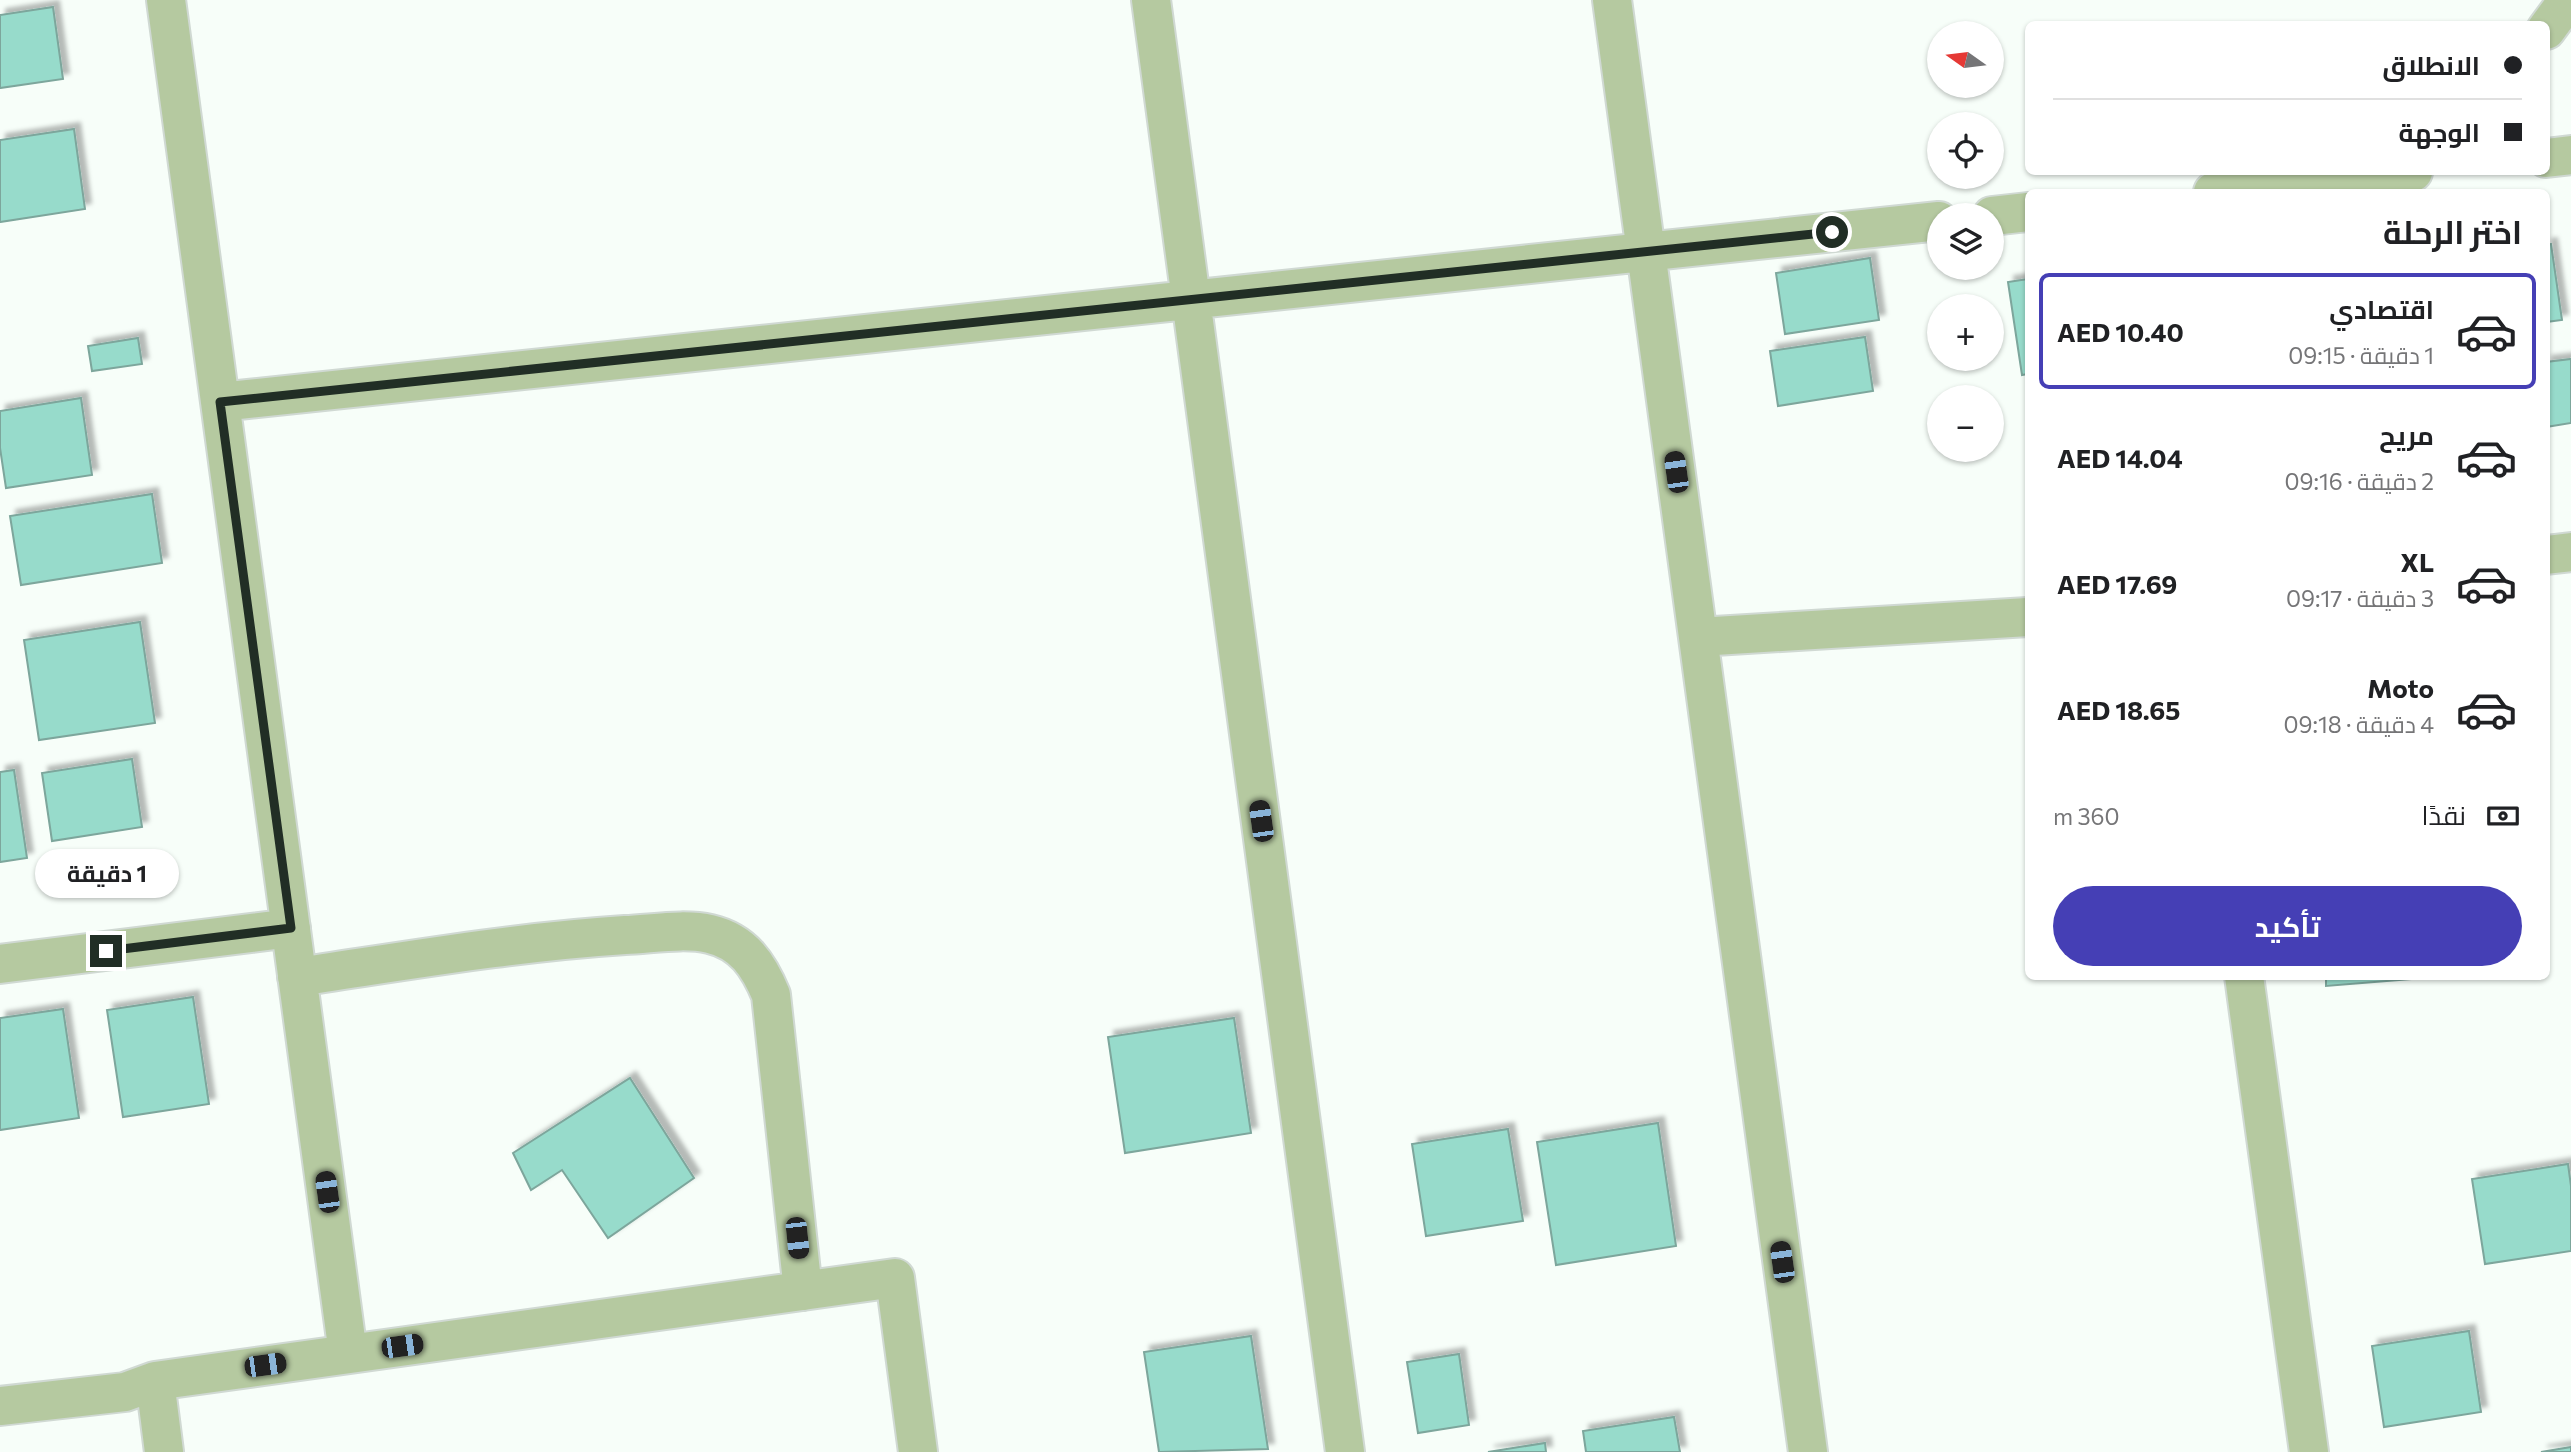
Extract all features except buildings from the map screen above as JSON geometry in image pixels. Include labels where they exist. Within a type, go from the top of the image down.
[{"type":"street","points":[[166,0],[348,1354]]},
{"type":"street","points":[[1151,0],[1345,1452]]},
{"type":"street","points":[[1612,0],[1808,1452]]},
{"type":"street","points":[[2550,25],[2568,0]]},
{"type":"street","points":[[2550,158],[2571,155]]},
{"type":"street","points":[[2251,189],[2404,177]]},
{"type":"street","points":[[2004,215],[2025,212]]},
{"type":"street","points":[[220,402],[1927,222]]},
{"type":"street","points":[[2550,555],[2571,552]]},
{"type":"street","points":[[1698,637],[2025,617]]},
{"type":"street","points":[[0,964],[291,928]]},
{"type":"street","points":[[297,976],[563,939],[680,932],[711,934],[740,947],[758,964],[771,995],[803,1291]]},
{"type":"street","points":[[2245,980],[2309,1452]]},
{"type":"street","points":[[0,1406],[125,1392],[155,1381],[894,1278],[918,1452]]},
{"type":"street","points":[[155,1381],[164,1452]]},
{"type":"route","points":[[106,951],[291,928],[220,402],[1832,232]]}]
